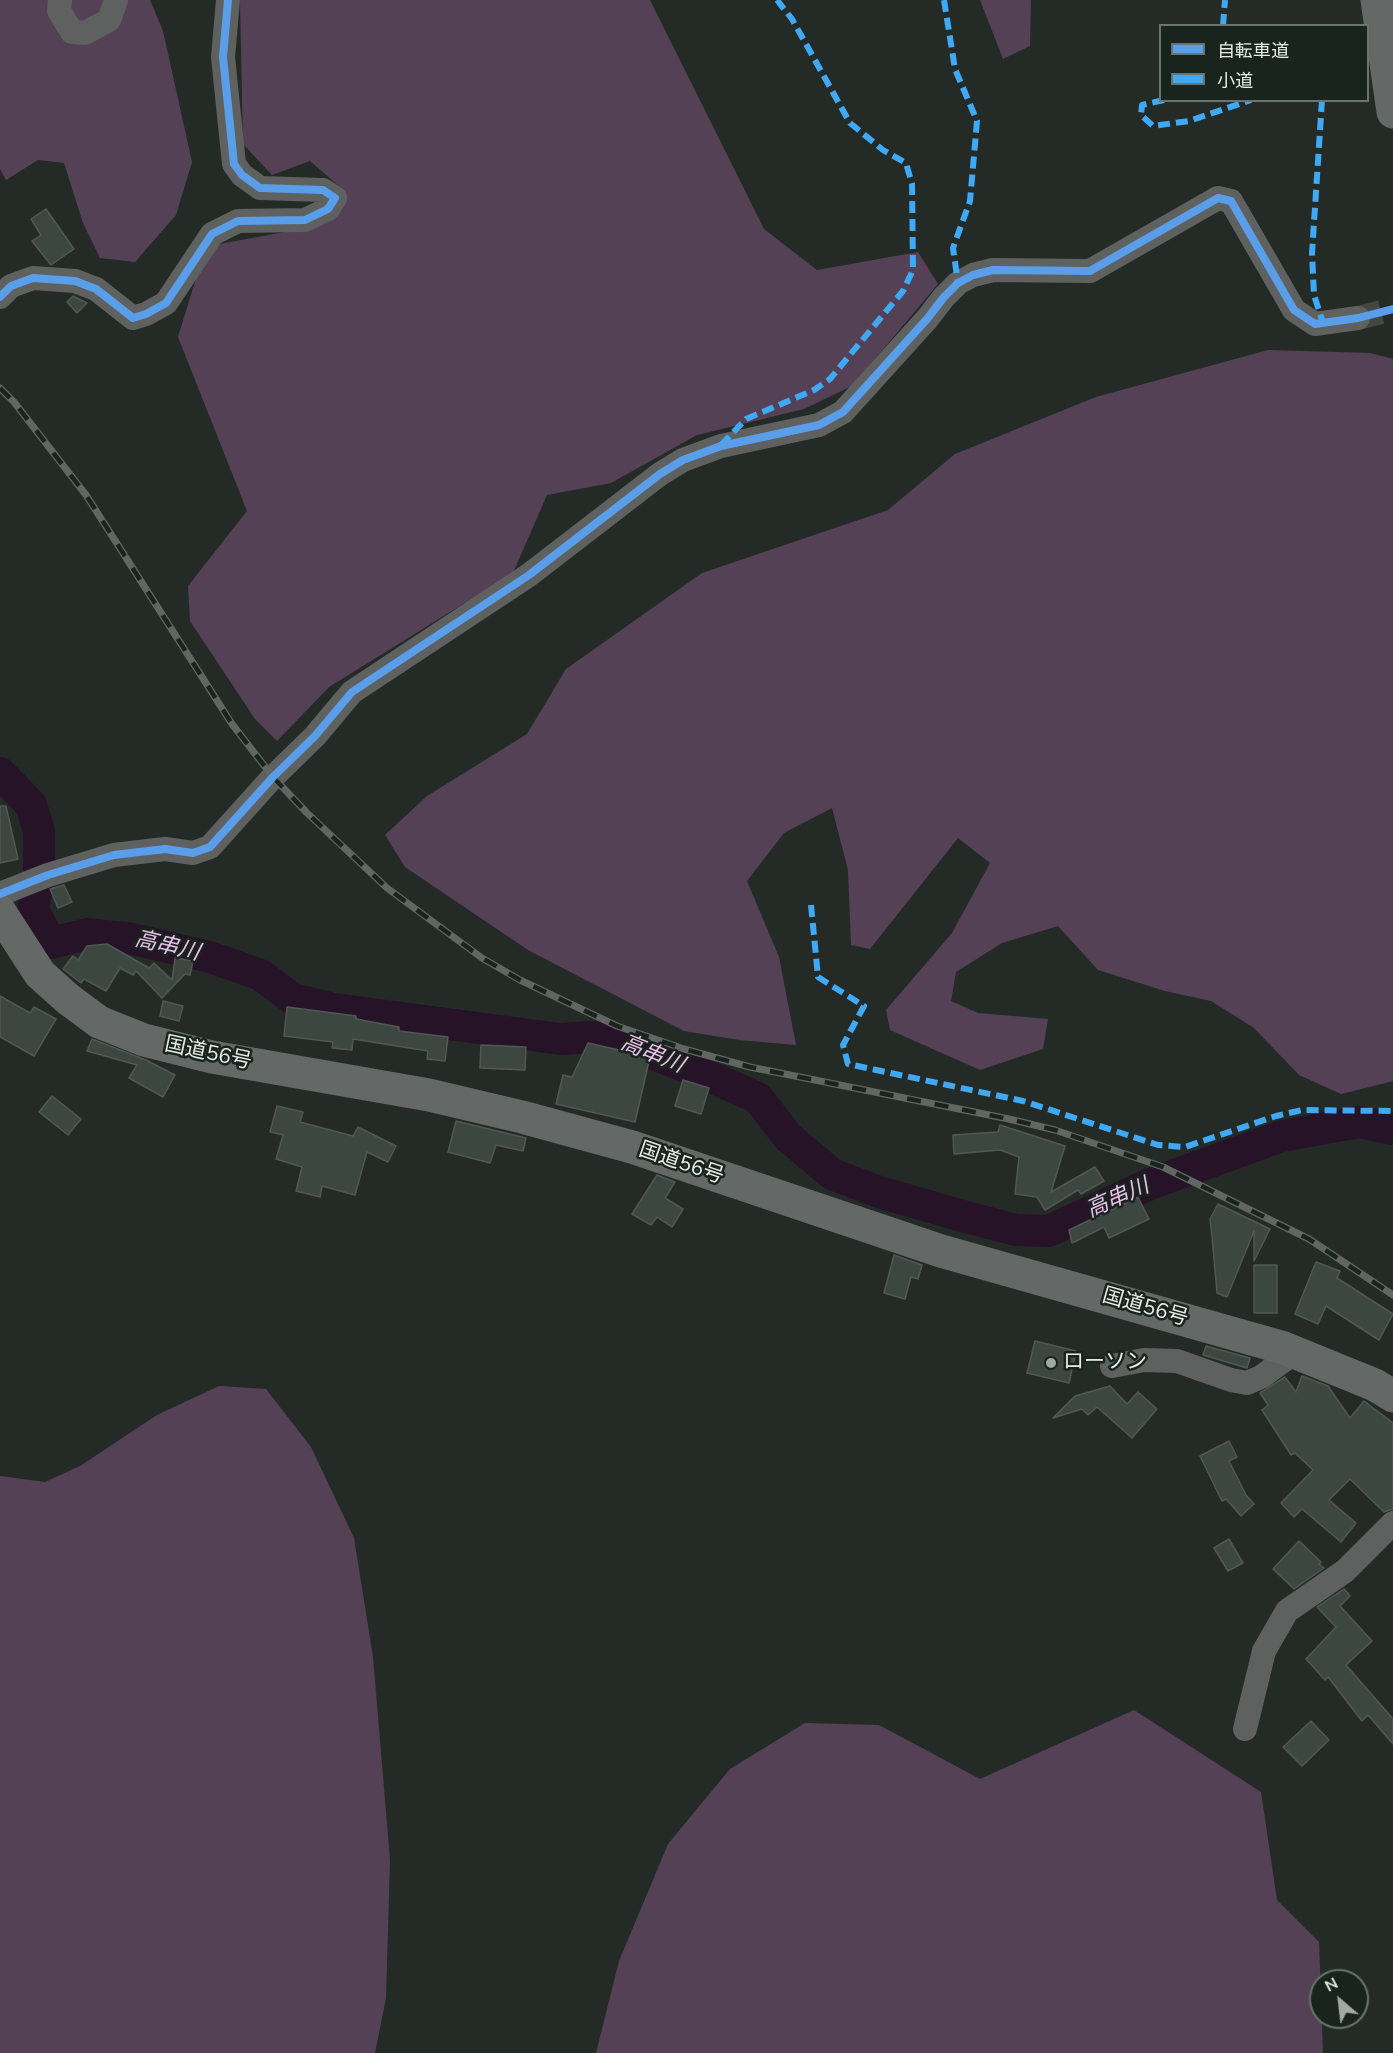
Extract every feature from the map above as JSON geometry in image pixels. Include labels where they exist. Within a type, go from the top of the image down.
[{"type":"highway","points":[[1377,0],[1393,112]]},
{"type":"highway","name":"国道56号","points":[[6,898],[40,974],[99,1022],[144,1040],[212,1057],[429,1095],[632,1147],[941,1251],[1224,1330],[1294,1353],[1387,1396]]},
{"type":"street","points":[[60,0],[59,11],[72,32],[85,33],[109,20],[116,0]]},
{"type":"street","points":[[0,297],[10,286],[33,278],[75,281],[96,288],[133,318],[146,314],[165,303],[212,234],[238,221],[305,220],[328,210],[335,198],[323,190],[260,188],[242,175],[234,164],[223,57],[228,0]]},
{"type":"street","points":[[6,898],[48,875],[114,855],[165,849],[193,853],[210,847],[273,777],[315,736],[352,692],[529,575],[675,465],[721,446],[819,425],[843,412],[944,297],[958,283],[973,275],[993,270],[1090,271],[1218,198],[1231,201],[1294,310],[1315,324],[1358,318]]},
{"type":"street","points":[[1112,1366],[1144,1360],[1177,1361],[1231,1380],[1247,1383],[1261,1377],[1294,1353]]},
{"type":"street","points":[[1245,1729],[1264,1651],[1287,1611],[1345,1571],[1393,1523]]},
{"type":"shaded area","points":[[0,0],[150,0],[163,31],[192,162],[176,215],[135,262],[100,258],[83,223],[64,163],[38,160],[6,180],[0,169]]},
{"type":"shaded area","points":[[240,0],[650,0],[764,229],[817,270],[918,252],[938,284],[852,386],[804,409],[697,435],[611,483],[547,495],[513,573],[329,687],[277,741],[255,719],[190,621],[188,586],[247,511],[178,337],[198,272],[219,244],[296,230],[343,208],[341,188],[310,161],[272,175],[243,144]]},
{"type":"shaded area","points":[[980,0],[1031,0],[1030,46],[1003,59]]},
{"type":"shaded area","points":[[1268,350],[1370,353],[1393,359],[1393,1081],[1341,1094],[1299,1075],[1254,1028],[1211,1001],[1165,991],[1098,970],[1058,926],[1002,943],[956,972],[951,1001],[978,1013],[1048,1019],[1043,1049],[980,1070],[890,1030],[886,1010],[952,933],[990,863],[958,838],[870,949],[851,945],[848,870],[832,808],[784,833],[747,881],[779,957],[796,1045],[739,1040],[684,1031],[528,950],[405,867],[385,835],[427,796],[527,734],[566,669],[702,573],[888,510],[955,454],[1096,397]]},
{"type":"shaded area","points":[[219,1386],[266,1389],[311,1447],[354,1538],[373,1657],[390,1860],[386,1998],[375,2053],[0,2053],[0,1476],[45,1482],[80,1466],[157,1415]]},
{"type":"shaded area","points":[[1134,1710],[1261,1792],[1277,1900],[1319,1942],[1320,1969],[1309,1969],[1309,2029],[1322,2029],[1323,2053],[596,2053],[619,1961],[668,1844],[730,1769],[805,1723],[879,1725],[980,1779]]},
{"type":"building","points":[[46,209],[74,249],[51,265],[32,241],[41,235],[31,219]]},
{"type":"building","points":[[73,296],[87,303],[77,313],[67,302]]},
{"type":"building","points":[[0,806],[6,806],[18,859],[0,863]]},
{"type":"building","points":[[64,885],[72,902],[58,908],[50,889]]},
{"type":"building","points":[[107,944],[149,968],[154,963],[172,980],[175,958],[193,961],[190,975],[185,974],[162,998],[136,971],[133,975],[120,968],[106,991],[84,979],[81,983],[63,969],[73,956],[78,960],[87,946]]},
{"type":"building","points":[[0,996],[30,1013],[34,1007],[56,1019],[34,1056],[0,1037]]},
{"type":"building","points":[[163,1001],[183,1006],[179,1021],[160,1016]]},
{"type":"building","points":[[287,1007],[356,1016],[356,1019],[399,1027],[399,1031],[448,1037],[445,1061],[427,1059],[428,1051],[353,1039],[352,1050],[332,1048],[333,1042],[284,1036]]},
{"type":"building","points":[[92,1039],[146,1060],[175,1075],[163,1097],[129,1078],[137,1065],[87,1051]]},
{"type":"building","points":[[588,1043],[650,1057],[635,1122],[556,1104],[563,1075],[572,1077]]},
{"type":"building","points":[[481,1045],[526,1047],[525,1070],[480,1068]]},
{"type":"building","points":[[683,1080],[709,1088],[701,1114],[675,1106]]},
{"type":"building","points":[[52,1096],[81,1119],[68,1135],[39,1112]]},
{"type":"building","points":[[277,1106],[303,1112],[300,1122],[353,1136],[358,1127],[396,1146],[388,1162],[367,1152],[355,1195],[322,1186],[320,1197],[296,1191],[302,1167],[276,1159],[283,1135],[270,1132]]},
{"type":"building","points":[[456,1121],[526,1138],[523,1151],[496,1145],[490,1163],[448,1152]]},
{"type":"building","points":[[1000,1125],[1065,1146],[1051,1192],[1095,1167],[1104,1181],[1081,1194],[1078,1190],[1045,1210],[1037,1197],[1015,1194],[1019,1157],[1000,1150],[954,1154],[953,1135],[998,1132]]},
{"type":"building","points":[[657,1175],[675,1182],[665,1198],[683,1209],[672,1227],[657,1217],[651,1225],[632,1214]]},
{"type":"building","points":[[1138,1197],[1149,1219],[1109,1238],[1104,1227],[1072,1243],[1069,1230]]},
{"type":"building","points":[[1218,1204],[1270,1229],[1254,1261],[1254,1231],[1227,1297],[1217,1293],[1210,1219]]},
{"type":"building","points":[[894,1255],[922,1265],[918,1279],[911,1277],[905,1299],[884,1293]]},
{"type":"building","points":[[1316,1262],[1340,1271],[1337,1278],[1393,1314],[1379,1340],[1326,1306],[1318,1324],[1295,1314]]},
{"type":"building","points":[[1254,1265],[1277,1265],[1277,1313],[1254,1313]]},
{"type":"building","points":[[1035,1341],[1076,1351],[1069,1383],[1027,1373]]},
{"type":"building","points":[[1206,1346],[1250,1358],[1247,1368],[1203,1355]]},
{"type":"building","points":[[1302,1376],[1328,1386],[1350,1418],[1364,1401],[1393,1423],[1393,1509],[1384,1512],[1350,1479],[1329,1500],[1356,1523],[1341,1542],[1302,1509],[1294,1517],[1281,1503],[1313,1470],[1295,1453],[1291,1455],[1262,1410],[1268,1405],[1260,1393],[1285,1377],[1296,1392]]},
{"type":"building","points":[[1110,1386],[1127,1404],[1138,1392],[1157,1409],[1132,1438],[1097,1407],[1088,1415],[1082,1409],[1053,1418],[1075,1396]]},
{"type":"building","points":[[1229,1441],[1237,1457],[1229,1461],[1246,1495],[1254,1504],[1241,1516],[1226,1499],[1222,1501],[1200,1456]]},
{"type":"building","points":[[1229,1539],[1243,1563],[1228,1571],[1214,1548]]},
{"type":"building","points":[[1299,1541],[1321,1562],[1319,1564],[1324,1568],[1294,1589],[1273,1569]]},
{"type":"building","points":[[1344,1589],[1350,1596],[1340,1606],[1372,1641],[1346,1665],[1393,1719],[1393,1744],[1368,1715],[1362,1721],[1328,1677],[1325,1680],[1306,1659],[1336,1627],[1317,1607]]},
{"type":"building","points":[[1311,1721],[1329,1740],[1302,1766],[1283,1747]]},
{"type":"waterway","name":"高串川","points":[[0,773],[31,805],[39,831],[39,872],[33,910],[51,943],[87,934],[133,939],[210,957],[261,975],[293,999],[334,1009],[561,1039],[606,1036],[695,1070],[758,1098],[788,1137],[832,1174],[879,1192],[1016,1230],[1049,1231],[1150,1184],[1282,1136],[1359,1122],[1393,1129]]},
{"type":"tunnel","points":[[1358,318],[1393,309]]},
{"type":"railway","points":[[0,388],[14,402],[86,495],[232,724],[273,777],[306,812],[387,888],[482,958],[520,980],[617,1026],[684,1049],[750,1067],[1055,1130],[1163,1167],[1309,1239],[1393,1295]]},
{"type":"marked path","points":[[721,445],[746,419],[814,390],[830,379],[903,291],[913,270],[912,184],[906,163],[883,150],[850,123],[792,19],[777,0]]},
{"type":"marked path","points":[[944,0],[955,69],[977,121],[970,201],[953,248],[958,283]]},
{"type":"marked path","points":[[1223,24],[1225,0]]},
{"type":"marked path","points":[[1159,101],[1142,105],[1141,115],[1153,126],[1189,121],[1245,102]]},
{"type":"marked path","points":[[1322,102],[1312,253],[1314,295],[1323,323]]},
{"type":"marked path","points":[[811,905],[818,977],[864,1006],[843,1045],[848,1064],[1023,1101],[1158,1145],[1185,1147],[1276,1116],[1302,1110],[1393,1111]]},
{"type":"cycle path","points":[[0,297],[11,286],[33,278],[75,281],[96,289],[133,318],[166,303],[212,234],[238,221],[305,220],[328,209],[335,198],[323,190],[260,188],[242,175],[234,164],[223,57],[228,0]]},
{"type":"cycle path","points":[[0,894],[48,875],[114,855],[165,849],[193,853],[210,847],[273,777],[315,736],[352,692],[529,575],[660,474],[683,460],[721,446],[819,425],[843,412],[944,297],[958,283],[973,275],[993,270],[1090,271],[1218,198],[1231,201],[1294,310],[1315,324],[1358,318],[1393,309]]},
{"type":"place","name":"ローソン","points":[[1051,1363]]}]
